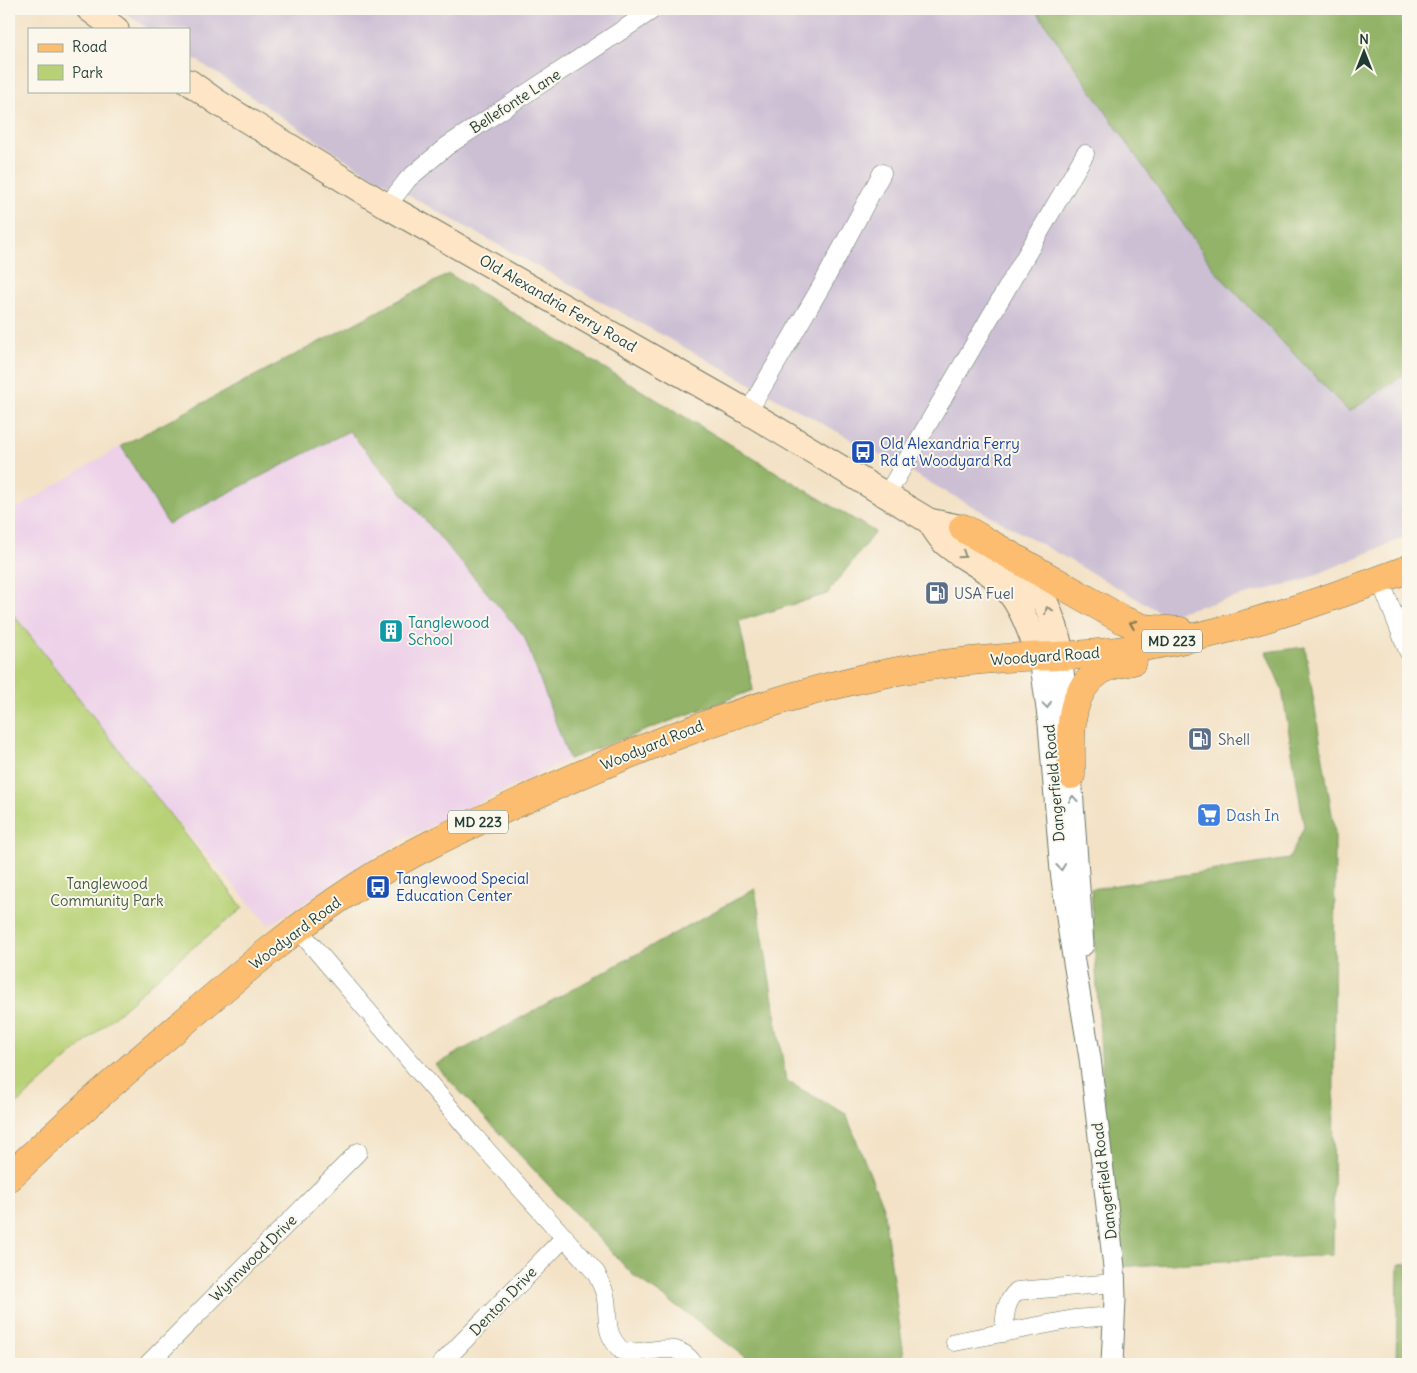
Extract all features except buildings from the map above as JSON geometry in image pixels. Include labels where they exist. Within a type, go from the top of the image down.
[{"type":"main road","points":[[89,9],[115,28]]},
{"type":"main road","name":"Old Alexandria Ferry Road","points":[[190,83],[217,102],[386,206],[748,412],[929,521],[963,528],[1038,591],[1047,606],[1055,627],[1051,657]]},
{"type":"main road","name":"Old Alexandria Ferry Road","points":[[929,521],[944,542],[1000,581],[1018,605],[1051,657]]},
{"type":"main road","points":[[963,528],[1123,620],[1143,628],[1216,632]]},
{"type":"main road","name":"Woodyard Road","points":[[9,1177],[65,1124],[221,991],[298,929],[359,885],[438,841],[596,768],[707,723],[807,692],[891,672],[945,664],[1005,658],[1101,653],[1216,632],[1295,610],[1408,569]]},
{"type":"main road","points":[[1071,775],[1071,716],[1081,690],[1090,680],[1101,670],[1118,664],[1147,658],[1216,632]]},
{"type":"street","name":"Bellefonte Lane","points":[[386,206],[408,179],[447,146],[654,9]]},
{"type":"street","points":[[886,496],[1085,154]]},
{"type":"street","points":[[748,412],[822,285],[882,173]]},
{"type":"street","points":[[1380,580],[1408,652]]},
{"type":"street","name":"Dangerfield Road","points":[[1051,657],[1071,775],[1084,947],[1080,998]]},
{"type":"street","name":"Dangerfield Road","points":[[1051,657],[1049,724],[1063,889],[1068,932],[1090,1058],[1111,1241],[1114,1283],[1112,1364]]},
{"type":"street","points":[[298,929],[503,1170],[596,1273],[606,1298],[610,1335],[613,1342],[622,1351],[638,1352],[663,1348],[671,1349],[687,1356],[694,1364]]},
{"type":"street","name":"Wynnwood Drive","points":[[148,1364],[358,1152]]},
{"type":"street","name":"Denton Drive","points":[[440,1364],[565,1237]]},
{"type":"street","points":[[1004,1333],[1006,1307],[1009,1298],[1017,1291],[1114,1283]]},
{"type":"street","points":[[955,1342],[1043,1324],[1114,1316]]},
{"type":"shaded area","points":[[119,9],[1035,9],[1216,272],[1349,412],[1408,372],[1408,536],[1301,581],[1165,615],[1050,549],[359,168],[190,56],[190,28],[148,28]]},
{"type":"shaded area","points":[[349,431],[524,636],[569,759],[404,839],[269,925],[9,633],[9,513],[121,446],[169,524]]},
{"type":"green space","points":[[1035,9],[1408,9],[1408,372],[1349,412],[1216,272]]},
{"type":"green space","points":[[449,274],[875,532],[827,594],[739,621],[753,690],[569,759],[524,636],[349,431],[168,524],[121,446]]},
{"type":"green space","name":"Tanglewood Community Park","points":[[9,609],[243,908],[176,961],[9,1111]]},
{"type":"green space","points":[[1305,647],[1335,833],[1333,1255],[1114,1267],[1091,889],[1289,859],[1304,827],[1282,689],[1266,652]]},
{"type":"green space","points":[[755,889],[786,1081],[846,1114],[883,1207],[905,1364],[755,1364],[634,1276],[435,1065]]},
{"type":"green space","points":[[1408,1264],[1408,1364],[1396,1364],[1398,1265]]},
{"type":"place","name":"Old Alexandria Ferry Rd at Woodyard Rd","points":[[863,452]]},
{"type":"place","name":"USA Fuel","points":[[937,593]]},
{"type":"place","name":"Tanglewood School","points":[[391,631]]},
{"type":"place","name":"Shell","points":[[1200,739]]},
{"type":"place","name":"Dash In","points":[[1209,815]]},
{"type":"place","name":"Tanglewood Special Education Center","points":[[378,887]]}]
